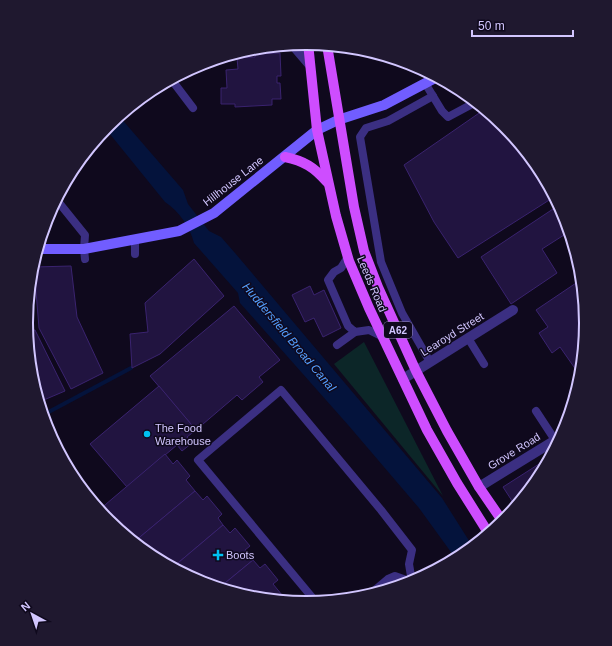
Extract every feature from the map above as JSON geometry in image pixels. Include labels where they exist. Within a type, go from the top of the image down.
[{"type":"main road","name":"Leeds Road","points":[[309,50],[317,130],[328,183],[348,257],[369,308],[434,444],[456,483],[485,528]]},
{"type":"main road","name":"Leeds Road","points":[[328,51],[338,120],[354,207],[364,251],[378,287],[416,371],[447,431],[479,487],[499,516]]},
{"type":"main road","points":[[285,156],[307,164],[318,171],[328,183]]},
{"type":"street","points":[[298,50],[310,65]]},
{"type":"street","name":"Hillhouse Lane","points":[[43,250],[84,254],[135,239],[179,231],[214,213],[317,130],[338,120],[384,105],[431,80]]},
{"type":"street","name":"Learoyd Street","points":[[402,379],[513,310]]},
{"type":"street","name":"Grove Road","points":[[479,487],[552,442]]},
{"type":"lane","points":[[425,83],[442,111],[448,117],[471,105]]},
{"type":"lane","points":[[175,84],[193,108]]},
{"type":"lane","points":[[430,362],[402,313],[381,262],[360,137],[366,128],[388,121],[433,96]]},
{"type":"lane","points":[[60,204],[85,235],[84,254]]},
{"type":"lane","points":[[135,239],[135,254]]},
{"type":"lane","points":[[348,257],[341,268],[334,272],[328,280],[348,326],[355,332]]},
{"type":"lane","points":[[337,345],[355,332],[369,330],[383,337]]},
{"type":"lane","points":[[468,338],[484,364]]},
{"type":"lane","points":[[311,596],[198,460],[281,390],[412,550],[409,564],[411,575]]},
{"type":"lane","points":[[536,411],[555,434]]},
{"type":"lane","points":[[384,585],[388,579],[395,576],[402,578]]},
{"type":"green space","points":[[364,342],[443,496],[334,364]]},
{"type":"water","name":"Huddersfield Broad Canal","points":[[123,121],[183,190],[188,204],[209,231],[221,237],[235,253],[442,498],[470,542],[452,553],[419,508],[349,426],[240,303],[238,293],[194,243],[190,231],[183,220],[175,210],[165,202],[110,134]]},
{"type":"building","points":[[280,53],[281,76],[277,76],[277,83],[280,83],[281,99],[272,99],[272,105],[235,107],[235,104],[221,104],[221,88],[227,88],[226,70],[238,69],[237,59],[255,57],[255,55]]},
{"type":"building","points":[[480,113],[499,130],[523,157],[550,200],[458,258],[434,222],[404,165]]},
{"type":"building","points":[[554,209],[566,238],[564,235],[542,249],[557,273],[511,304],[481,257]]},
{"type":"building","points":[[194,259],[224,296],[160,354],[132,368],[130,334],[148,332],[145,303]]},
{"type":"building","points":[[71,266],[77,317],[103,373],[71,389],[39,328],[35,285],[39,267]]},
{"type":"building","points":[[576,283],[579,323],[575,369],[560,347],[552,353],[539,333],[548,327],[536,310]]},
{"type":"building","points":[[310,286],[314,295],[324,290],[341,328],[323,337],[314,318],[305,322],[292,295]]},
{"type":"building","points":[[234,306],[280,360],[259,377],[263,382],[242,400],[237,395],[196,430],[150,376]]},
{"type":"building","points":[[33,330],[35,330],[65,391],[44,400],[35,359]]},
{"type":"building","name":"The Food Warehouse","points":[[159,386],[196,430],[187,437],[192,443],[182,451],[177,445],[127,487],[90,444]]},
{"type":"building","points":[[165,454],[173,464],[177,460],[190,476],[186,480],[195,491],[138,538],[104,506]]},
{"type":"building","points":[[540,463],[523,489],[512,501],[503,487]]},
{"type":"building","points":[[195,491],[203,500],[207,496],[222,514],[218,518],[223,525],[177,564],[138,538]]},
{"type":"building","name":"Boots","points":[[223,525],[230,533],[235,528],[250,546],[245,550],[253,560],[224,584],[177,564]]},
{"type":"building","points":[[253,560],[260,568],[265,564],[278,580],[273,584],[282,595],[253,591],[224,584]]},
{"type":"waterway","points":[[48,413],[131,368]]},
{"type":"place","name":"The Food Warehouse","points":[[147,434]]},
{"type":"place","name":"Boots","points":[[218,555]]}]
